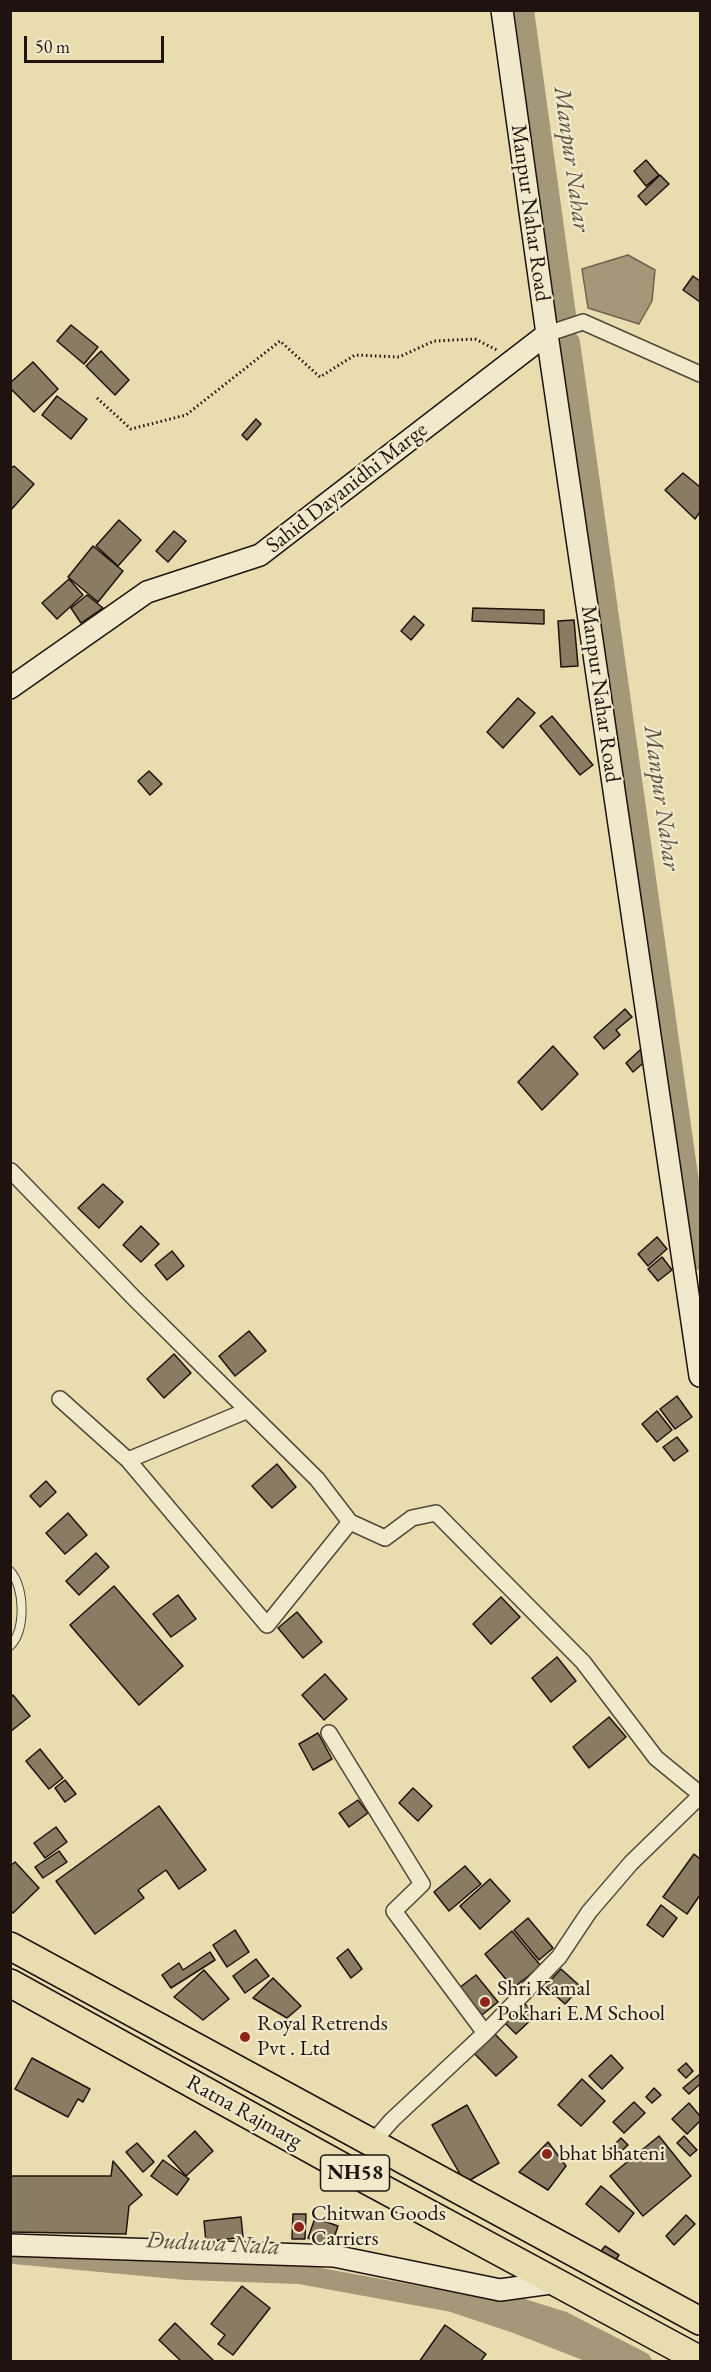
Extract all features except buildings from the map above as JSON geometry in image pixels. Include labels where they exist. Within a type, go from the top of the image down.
[{"type":"highway","name":"Ratna Rajmarg","points":[[10,1946],[700,2321]]},
{"type":"highway","name":"Ratna Rajmarg","points":[[10,1983],[700,2360]]},
{"type":"street","name":"Manpur Nahar Road","points":[[502,10],[547,334],[700,1376]]},
{"type":"street","points":[[547,334],[583,322],[700,374]]},
{"type":"street","name":"Sahid Dayanidhi Marge","points":[[10,688],[147,592],[260,555],[547,334]]},
{"type":"street","points":[[11,1172],[316,1479],[350,1522],[385,1538],[412,1518],[436,1514],[584,1662],[656,1758],[700,1795],[631,1863],[589,1912],[559,1957],[372,2143]]},
{"type":"street","points":[[60,1399],[128,1460],[267,1624],[350,1522]]},
{"type":"street","points":[[128,1460],[246,1411]]},
{"type":"street","points":[[329,1733],[422,1884],[394,1911],[485,2032]]},
{"type":"street","points":[[10,2245],[334,2256],[500,2290],[558,2282]]},
{"type":"lane","points":[[10,1571],[15,1576],[23,1607],[16,1640],[10,1646]]},
{"type":"path","points":[[97,398],[131,429],[186,415],[280,341],[320,377],[355,355],[399,357],[434,341],[475,339],[515,359]]},
{"type":"shaded area","points":[[628,255],[655,270],[652,301],[639,324],[588,308],[582,269]]},
{"type":"waterway","name":"Manpur Nahar","points":[[524,10],[566,315]]},
{"type":"waterway","name":"Manpur Nahar","points":[[570,342],[700,1260]]},
{"type":"waterway","name":"Duduwa Nala","points":[[14,2254],[187,2270],[299,2274],[452,2302],[515,2323],[615,2362]]},
{"type":"waterway","points":[[472,2293],[562,2321],[642,2362]]},
{"type":"place","name":"Shri Kamal Pokhari E.M School","points":[[485,2002]]},
{"type":"place","name":"Royal Retrends Pvt . Ltd","points":[[245,2037]]},
{"type":"place","name":"bhat bhateni","points":[[547,2154]]},
{"type":"place","name":"Chitwan Goods Carriers","points":[[299,2227]]}]
